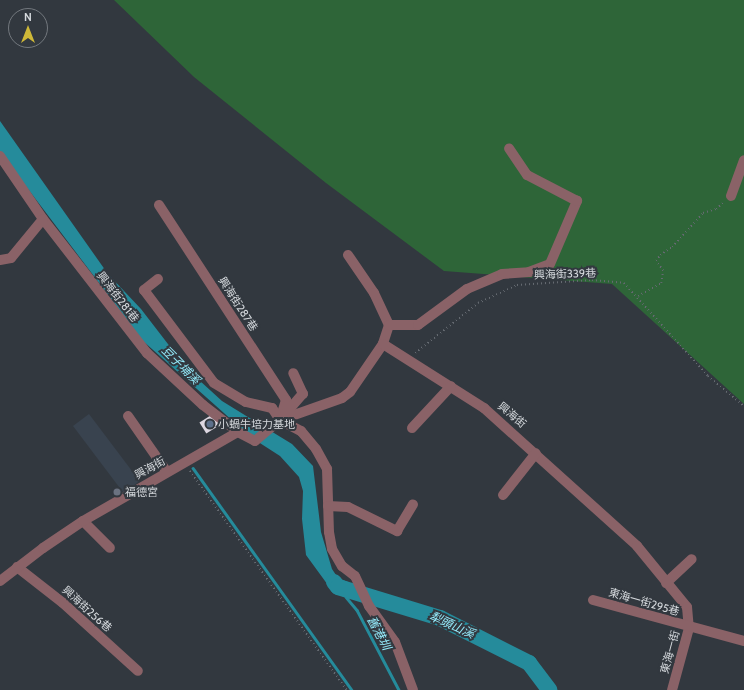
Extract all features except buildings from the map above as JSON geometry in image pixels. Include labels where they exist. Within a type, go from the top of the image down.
[{"type":"street","points":[[389,325],[418,325],[467,289],[502,274],[529,272],[550,264],[577,201],[526,175],[509,148]]},
{"type":"street","name":"興海街281巷","points":[[0,156],[43,218],[147,353],[203,405],[238,432]]},
{"type":"street","points":[[731,196],[744,160]]},
{"type":"street","name":"興海街287巷","points":[[159,204],[286,400],[280,420]]},
{"type":"street","points":[[0,260],[11,258],[43,218]]},
{"type":"street","points":[[280,420],[342,398],[350,392],[383,344],[389,325],[374,293],[348,254]]},
{"type":"street","points":[[158,279],[144,290],[214,383],[246,402],[256,405],[267,405],[280,420],[301,431],[316,449],[327,469],[328,506],[332,549],[342,566],[356,576],[369,606],[395,642],[413,690]]},
{"type":"street","name":"興海街","points":[[383,344],[484,408],[536,453],[637,546],[687,607],[689,628]]},
{"type":"street","points":[[238,432],[255,441],[280,420],[303,394],[293,373]]},
{"type":"street","points":[[412,428],[451,386]]},
{"type":"street","points":[[128,416],[167,472]]},
{"type":"street","name":"興海街","points":[[1,578],[83,521],[238,432]]},
{"type":"street","points":[[503,495],[536,453]]},
{"type":"street","points":[[328,506],[348,507],[397,531],[412,504]]},
{"type":"street","points":[[83,521],[110,548]]},
{"type":"street","points":[[666,583],[692,559]]},
{"type":"street","name":"興海街256巷","points":[[17,567],[63,602],[138,671]]},
{"type":"street","name":"東海一街295巷","points":[[593,600],[689,628]]},
{"type":"street","name":"東海一街","points":[[672,690],[689,628],[744,641]]},
{"type":"path","points":[[638,296],[661,283],[663,271],[656,261],[660,255],[672,248],[703,213],[716,209],[731,196]]},
{"type":"path","name":"興海街339巷","points":[[406,359],[478,302],[517,285],[592,280],[624,283],[638,296],[708,376],[744,406]]},
{"type":"path","points":[[184,463],[347,690]]},
{"type":"shaded area","points":[[89,414],[140,481],[124,493],[73,426]]},
{"type":"green space","points":[[114,0],[744,0],[744,404],[612,284],[444,271],[326,183],[194,77]]},
{"type":"water","name":"豆子埔溪","points":[[0,121],[108,274],[141,309],[188,370],[222,401],[292,444],[313,466],[321,532],[332,569],[338,578],[348,582],[353,594],[349,599],[333,592],[306,555],[302,519],[303,491],[299,477],[280,456],[252,438],[143,341],[0,152]]},
{"type":"waterway","points":[[193,468],[352,690]]},
{"type":"waterway","name":"犁頭山溪","points":[[334,582],[338,587],[440,618],[529,663],[549,690]]},
{"type":"waterway","name":"舊港圳","points":[[346,597],[357,610],[399,690]]},
{"type":"place","name":"小蝸牛培力基地","points":[[210,424]]},
{"type":"place","name":"福德宮","points":[[117,492]]}]
